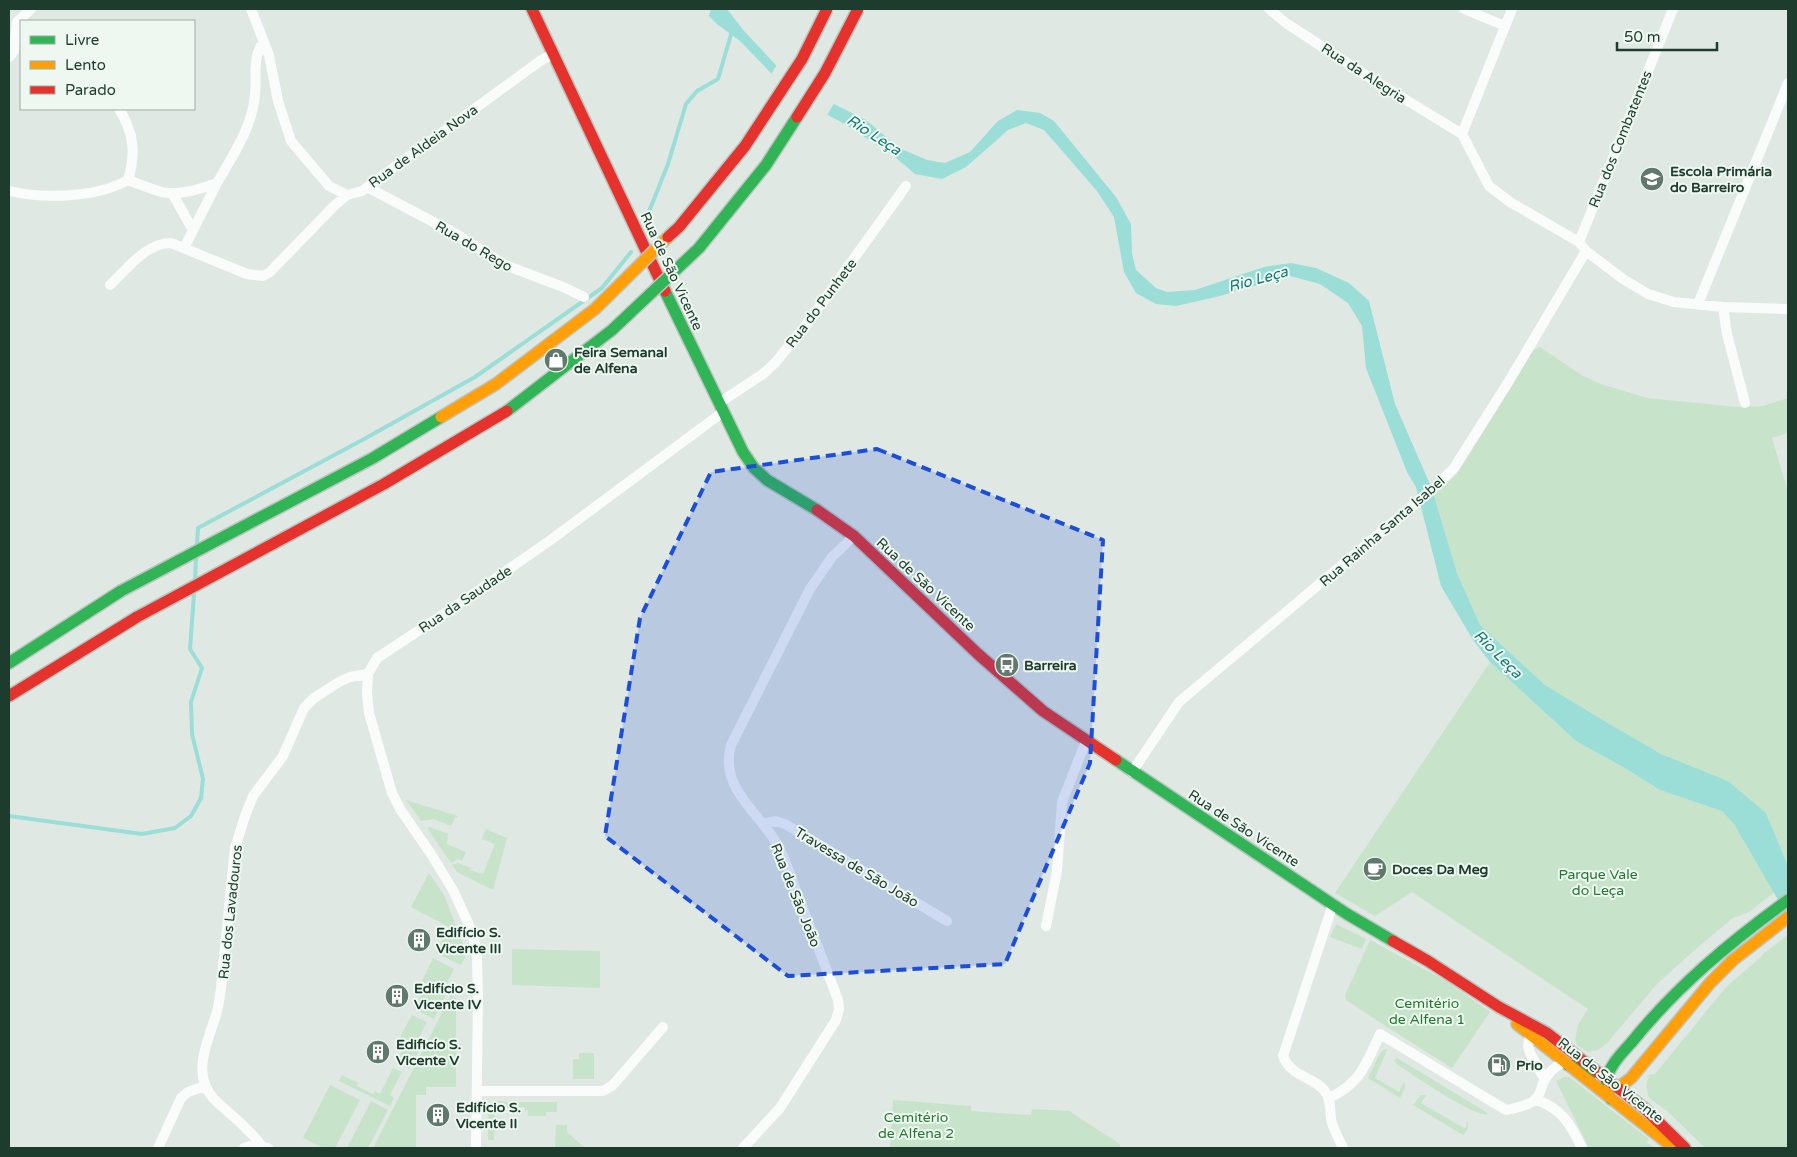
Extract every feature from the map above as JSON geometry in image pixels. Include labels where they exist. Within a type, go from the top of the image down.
[{"type":"main road","name":"Rua de São Vicente","points":[[532,9],[721,408],[743,452],[754,468],[767,480],[833,520],[854,536],[1018,690],[1043,711],[1372,930],[1428,961],[1499,1007],[1556,1040],[1587,1062],[1610,1085],[1638,1104],[1685,1148]]},
{"type":"main road","points":[[9,663],[121,590],[381,453],[496,384],[595,308],[679,227],[745,146],[802,59],[827,9]]},
{"type":"main road","points":[[9,696],[136,617],[384,484],[512,408],[612,330],[699,248],[766,165],[825,73],[858,9]]},
{"type":"main road","points":[[1587,1062],[1607,1063],[1615,1060],[1690,977],[1788,900]]},
{"type":"main road","points":[[1566,1063],[1576,1066],[1610,1085],[1631,1078],[1640,1070],[1710,983],[1733,960],[1788,917]]},
{"type":"main road","name":"Rua de São Vicente","points":[[1499,1007],[1530,1035],[1674,1148]]},
{"type":"main road","points":[[1637,1034],[1638,1044],[1643,1050],[1658,1047]]},
{"type":"main road","points":[[1611,1099],[1610,1085],[1622,1054]]},
{"type":"main road","points":[[1638,1104],[1634,1086],[1640,1070]]},
{"type":"street","points":[[9,57],[14,51],[17,22],[31,9]]},
{"type":"street","points":[[110,285],[143,253],[161,243],[171,243],[247,274],[263,276],[270,272],[347,195],[329,186],[291,141],[278,101],[268,55],[251,9]]},
{"type":"street","name":"Rua da Alegria","points":[[1269,9],[1286,23],[1359,71],[1462,134]]},
{"type":"street","points":[[1464,9],[1505,26]]},
{"type":"street","points":[[1512,9],[1462,134],[1490,186],[1510,202],[1579,242],[1586,251],[1648,294],[1674,302],[1723,307],[1788,309]]},
{"type":"street","name":"Rua dos Combatentes","points":[[1579,242],[1673,9]]},
{"type":"street","points":[[184,248],[217,183],[245,134],[252,113],[255,94],[257,50],[263,43]]},
{"type":"street","name":"Rua de Aldeia Nova","points":[[347,195],[362,191],[553,54]]},
{"type":"street","points":[[1698,304],[1788,83]]},
{"type":"street","points":[[120,110],[126,120],[134,146],[133,164],[128,180]]},
{"type":"street","points":[[9,191],[59,196],[84,194],[110,188],[128,180],[163,192],[172,193],[194,190],[217,183]]},
{"type":"street","name":"Rua do Punhete","points":[[721,408],[775,363],[806,325],[906,186]]},
{"type":"street","name":"Rua do Rego","points":[[367,187],[456,234],[506,265],[584,297]]},
{"type":"street","points":[[172,193],[193,230]]},
{"type":"street","name":"Rua Rainha Santa Isabel","points":[[1132,772],[1179,702],[1437,486],[1454,468],[1586,251]]},
{"type":"street","points":[[1723,307],[1727,334],[1745,403]]},
{"type":"street","name":"Rua da Saudade","points":[[368,674],[377,658],[552,540],[721,408]]},
{"type":"street","name":"Rua de São João","points":[[743,1148],[780,1108],[836,1020],[839,1009],[838,1000],[782,853],[764,824],[744,802],[737,790],[728,765],[731,745],[810,589],[832,557],[854,536]]},
{"type":"street","points":[[368,674],[366,693],[370,713],[392,793],[400,809],[453,890],[470,925],[475,944],[477,965],[476,1148]]},
{"type":"street","name":"Rua dos Lavadouros","points":[[205,1086],[202,1071],[203,1055],[217,1010],[221,988],[235,848],[245,816],[253,796],[283,756],[304,708],[314,698],[339,682],[350,677],[368,674]]},
{"type":"street","points":[[1046,926],[1057,871],[1062,802],[1086,741]]},
{"type":"street","name":"Travessa de São João","points":[[764,824],[775,821],[785,824],[948,921]]},
{"type":"street","points":[[1333,904],[1283,1056],[1285,1062],[1292,1069],[1326,1091],[1329,1098],[1332,1121],[1343,1148]]},
{"type":"street","points":[[477,1091],[603,1091],[612,1085],[663,1026]]},
{"type":"street","name":"Rua de São Vicente","points":[[1530,1035],[1535,1032],[1550,1041],[1556,1040]]},
{"type":"street","points":[[1329,1098],[1349,1087],[1361,1075],[1380,1034],[1506,1110],[1524,1106],[1535,1100],[1552,1071],[1566,1063]]},
{"type":"street","points":[[1530,1035],[1528,1046],[1530,1053],[1545,1080]]},
{"type":"street","points":[[158,1148],[181,1098],[188,1092],[205,1086],[213,1098],[251,1132],[264,1147]]},
{"type":"street","points":[[1535,1100],[1548,1105],[1564,1116],[1582,1148]]},
{"type":"street","points":[[244,1148],[250,1145],[264,1147]]},
{"type":"highlighted area","points":[[877,449],[1103,540],[1090,763],[1005,964],[788,976],[605,836],[640,618],[711,472]]},
{"type":"green space","points":[[1540,347],[1583,376],[1601,384],[1647,398],[1737,407],[1763,406],[1788,398],[1788,433],[1772,438],[1788,492],[1788,866],[1766,813],[1728,781],[1661,754],[1545,685],[1480,625],[1457,573],[1434,495],[1457,474],[1531,351]]},
{"type":"green space","name":"Parque Vale do Leça","points":[[1490,662],[1576,741],[1660,790],[1722,811],[1734,824],[1775,892],[1749,912],[1733,918],[1697,948],[1658,983],[1607,1043],[1598,1050],[1588,1052],[1577,1045],[1575,1040],[1578,1025],[1588,1009],[1412,892],[1375,916],[1335,893]]},
{"type":"green space","points":[[406,800],[458,816],[457,818],[455,817],[451,826],[434,819],[421,821]]},
{"type":"green space","points":[[430,827],[448,834],[447,844],[466,852],[462,861],[458,859],[451,863],[427,828]]},
{"type":"green space","points":[[486,829],[507,838],[493,890],[457,872],[452,865],[458,863],[471,868],[470,870],[483,874],[495,844],[482,839]]},
{"type":"green space","points":[[429,873],[444,895],[463,944],[465,957],[461,965],[436,953],[449,927],[411,907]]},
{"type":"green space","points":[[1336,924],[1366,939],[1362,949],[1330,937]]},
{"type":"green space","points":[[1788,935],[1788,1148],[1705,1148],[1667,1111],[1649,1098],[1646,1087],[1649,1075],[1655,1074],[1726,987],[1763,954]]},
{"type":"green space","name":"Cemitério de Alfena 1","points":[[1370,940],[1448,982],[1490,1012],[1452,1068],[1346,1000],[1345,995]]},
{"type":"green space","points":[[512,949],[600,951],[600,988],[512,985]]},
{"type":"green space","points":[[433,958],[454,969],[443,991],[447,993],[434,1019],[414,1009],[427,984],[422,981]]},
{"type":"green space","points":[[451,995],[456,998],[456,1087],[426,1087],[426,1095],[416,1095],[416,1148],[373,1148]]},
{"type":"green space","points":[[412,1015],[427,1022],[416,1044],[421,1047],[409,1069],[396,1062],[407,1041],[400,1037]]},
{"type":"green space","points":[[1385,1049],[1387,1050],[1375,1078],[1399,1092],[1404,1081],[1405,1088],[1400,1098],[1368,1078],[1380,1053]]},
{"type":"green space","points":[[579,1053],[594,1053],[594,1079],[573,1079],[573,1059],[579,1059]]},
{"type":"green space","points":[[1397,1058],[1488,1114],[1457,1103],[1397,1064],[1394,1060]]},
{"type":"green space","points":[[393,1068],[402,1072],[390,1095],[394,1098],[390,1106],[339,1081],[342,1075],[358,1083],[357,1086],[373,1094],[375,1091],[380,1094]]},
{"type":"green space","points":[[1569,1077],[1649,1139],[1646,1142],[1655,1148],[1589,1148],[1556,1081]]},
{"type":"green space","points":[[330,1085],[360,1100],[335,1148],[323,1148],[303,1138]]},
{"type":"green space","points":[[1421,1095],[1426,1095],[1421,1103],[1464,1128],[1467,1121],[1468,1127],[1463,1135],[1413,1105]]},
{"type":"green space","name":"Cemitério de Alfena 2","points":[[893,1100],[971,1106],[971,1111],[1031,1115],[1032,1109],[1069,1111],[1120,1144],[1120,1148],[890,1148]]},
{"type":"green space","points":[[371,1101],[388,1110],[368,1148],[347,1148]]},
{"type":"green space","points":[[498,1101],[508,1102],[508,1107],[495,1107],[494,1140],[488,1140],[488,1111],[491,1105]]},
{"type":"green space","points":[[512,1102],[557,1102],[557,1112],[546,1112],[546,1116],[528,1116],[528,1110],[525,1110],[525,1107],[512,1107]]},
{"type":"green space","points":[[556,1125],[567,1125],[567,1132],[585,1148],[555,1148]]},
{"type":"water","name":"Rio Leça","points":[[711,9],[727,9],[744,31],[789,79],[866,120],[899,148],[927,160],[945,163],[970,152],[998,121],[1017,110],[1040,113],[1054,121],[1116,197],[1131,224],[1132,253],[1136,270],[1156,288],[1167,292],[1195,290],[1264,267],[1291,263],[1316,268],[1349,283],[1369,301],[1395,404],[1432,489],[1457,573],[1480,625],[1545,685],[1661,754],[1728,781],[1766,813],[1788,866],[1788,917],[1734,824],[1722,811],[1660,790],[1576,741],[1490,662],[1473,640],[1441,586],[1416,487],[1407,472],[1366,368],[1362,326],[1348,303],[1320,284],[1290,276],[1176,306],[1156,304],[1136,293],[1124,272],[1114,217],[1097,191],[1044,130],[1026,123],[1008,130],[966,167],[942,179],[915,174],[895,157],[845,124],[795,98],[740,41],[709,16]]},
{"type":"pier","points":[[778,63],[791,77],[835,102],[826,117],[794,100],[770,76]]},
{"type":"waterway","points":[[646,219],[668,164],[686,104],[697,91],[718,79],[732,31]]},
{"type":"waterway","points":[[197,544],[198,528],[475,377],[602,288],[631,252]]},
{"type":"waterway","points":[[195,579],[196,559]]},
{"type":"waterway","points":[[9,816],[142,834],[175,828],[191,816],[201,798],[203,779],[192,734],[191,702],[202,668],[190,649],[194,594]]},
{"type":"traffic: fast","points":[[507,411],[612,330],[699,248],[766,165],[797,117]]},
{"type":"traffic: fast","points":[[665,291],[743,452],[754,468],[767,480],[817,510]]},
{"type":"traffic: fast","points":[[121,591],[373,458],[441,417]]},
{"type":"traffic: fast","points":[[9,663],[121,591]]},
{"type":"traffic: fast","points":[[1116,760],[1347,914],[1393,941]]},
{"type":"traffic: fast","points":[[1611,1099],[1606,1087],[1608,1073],[1648,1022],[1705,966],[1745,932],[1788,900]]},
{"type":"traffic: fast","points":[[1568,1065],[1576,1066],[1590,1076]]},
{"type":"traffic: slow","points":[[441,417],[496,384],[595,309],[668,237]]},
{"type":"traffic: slow","points":[[1609,1088],[1622,1085],[1631,1078],[1710,983],[1733,960],[1788,917]]},
{"type":"traffic: slow","points":[[1517,1024],[1674,1148]]},
{"type":"traffic: jam","points":[[532,9],[665,291]]},
{"type":"traffic: jam","points":[[668,237],[679,227],[745,146],[802,59],[827,9]]},
{"type":"traffic: jam","points":[[797,117],[825,73],[858,9]]},
{"type":"traffic: jam","points":[[137,617],[384,484],[507,411]]},
{"type":"traffic: jam","points":[[817,510],[854,536],[978,654],[1043,711],[1116,760]]},
{"type":"traffic: jam","points":[[9,696],[137,617]]},
{"type":"traffic: jam","points":[[1393,941],[1428,961],[1499,1007],[1547,1033],[1644,1108],[1685,1148]]},
{"type":"place","name":"Escola Primária do Barreiro","points":[[1652,179]]},
{"type":"place","name":"Feira Semanal de Alfena","points":[[556,360]]},
{"type":"place","name":"Barreira","points":[[1007,665]]},
{"type":"place","name":"Doces Da Meg","points":[[1375,869]]},
{"type":"place","name":"Edifício S. Vicente III","points":[[419,940]]},
{"type":"place","name":"Edifício S. Vicente IV","points":[[397,996]]},
{"type":"place","name":"Edificío S. Vicente V","points":[[378,1052]]},
{"type":"place","name":"Prio","points":[[1499,1065]]},
{"type":"place","name":"Edifício S. Vicente II","points":[[438,1115]]}]
